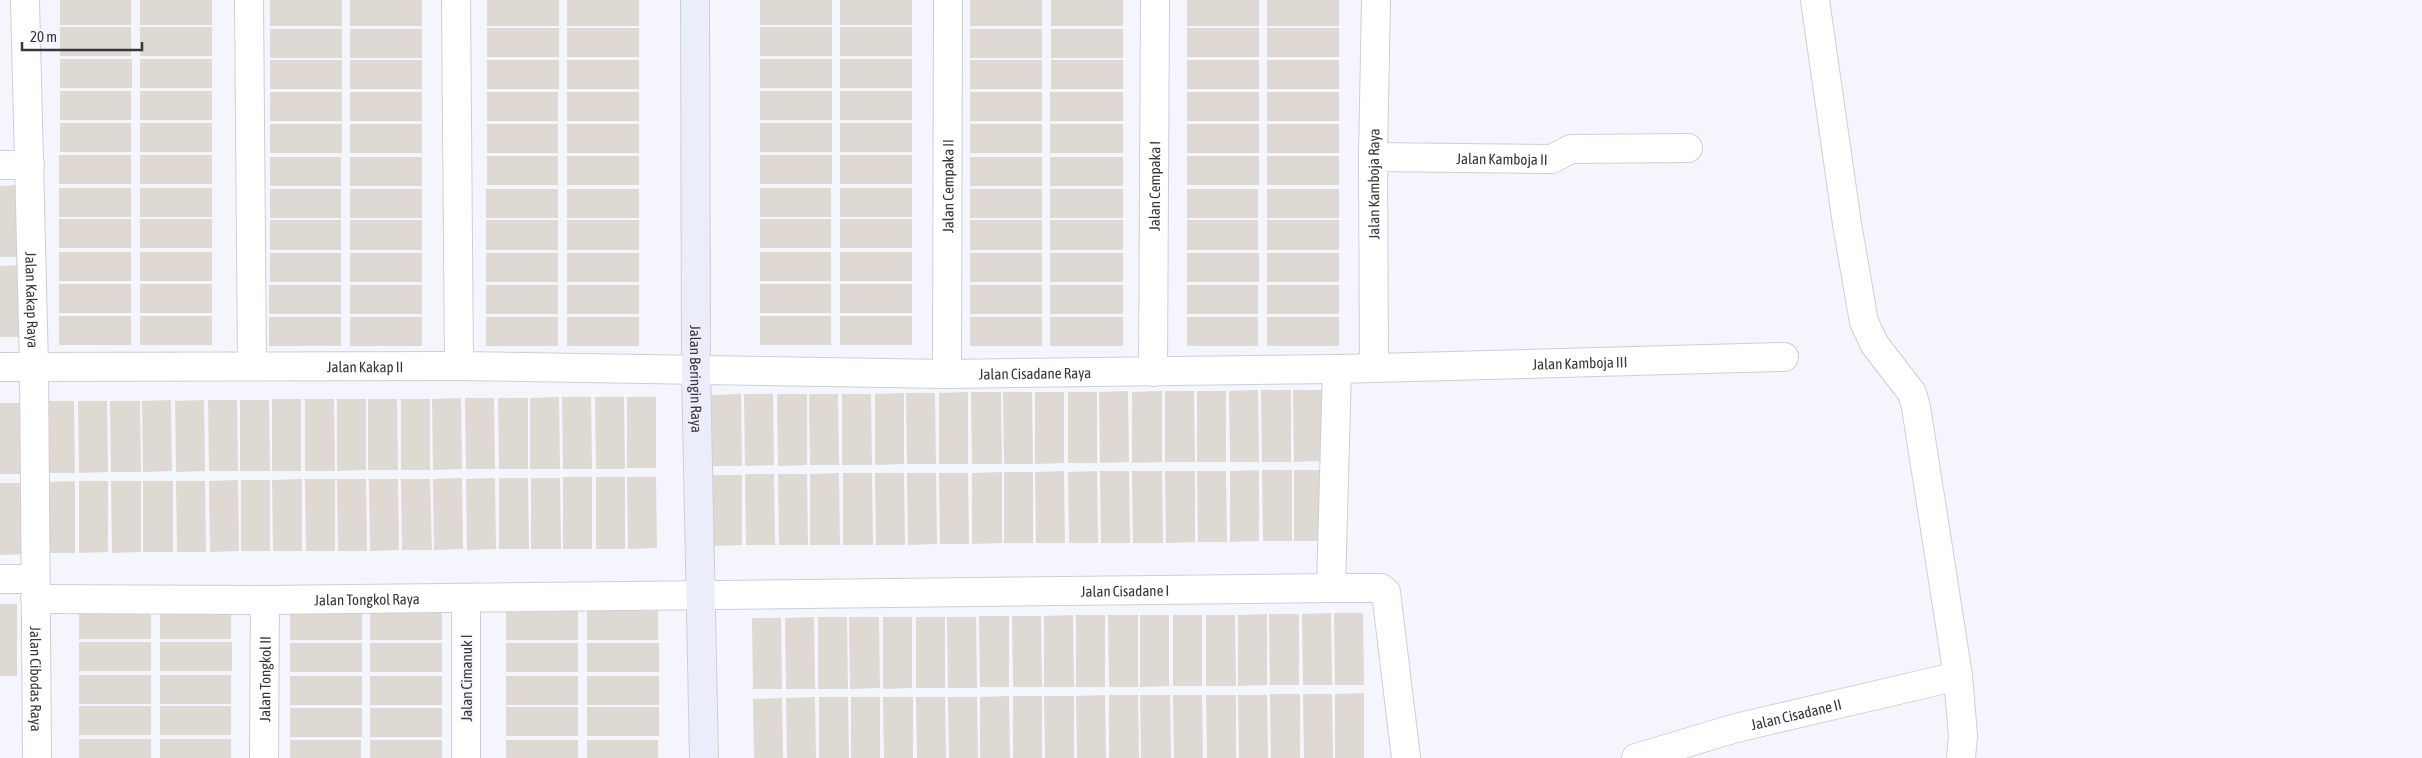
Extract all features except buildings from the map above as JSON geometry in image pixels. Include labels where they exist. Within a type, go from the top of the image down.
[{"type":"street","name":"Jalan Kakap Raya","points":[[26,0],[34,366],[35,589]]},
{"type":"street","points":[[249,0],[252,366]]},
{"type":"street","points":[[456,0],[459,366]]},
{"type":"street","name":"Jalan Beringin Raya","points":[[695,0],[696,369],[704,758]]},
{"type":"street","name":"Jalan Cempaka II","points":[[947,374],[948,0]]},
{"type":"street","name":"Jalan Cempaka I","points":[[1153,372],[1155,0]]},
{"type":"street","name":"Jalan Kamboja Raya","points":[[1374,368],[1373,157],[1376,0]]},
{"type":"street","points":[[1815,0],[1847,224],[1864,322],[1872,340],[1912,393],[1916,407],[1958,676],[1963,735],[1961,758]]},
{"type":"street","name":"Jalan Kamboja II","points":[[1373,157],[1552,159],[1571,149],[1688,148]]},
{"type":"street","points":[[0,166],[30,165]]},
{"type":"street","name":"Jalan Kamboja III","points":[[1374,368],[1784,356]]},
{"type":"street","name":"Jalan Kakap II","points":[[0,367],[459,366],[696,369]]},
{"type":"street","name":"Jalan Cisadane Raya","points":[[696,369],[947,374],[1374,368]]},
{"type":"street","points":[[1331,588],[1337,369]]},
{"type":"street","name":"Jalan Tongkol Raya","points":[[0,579],[35,589],[265,600],[701,596]]},
{"type":"street","name":"Jalan Cisadane I","points":[[701,596],[1381,588],[1386,592],[1406,758]]},
{"type":"street","name":"Jalan Cibodas Raya","points":[[35,589],[36,758]]},
{"type":"street","name":"Jalan Cimanuk I","points":[[466,598],[466,758]]},
{"type":"street","name":"Jalan Tongkol II","points":[[264,758],[265,600]]},
{"type":"street","name":"Jalan Cisadane II","points":[[1636,758],[1736,728],[1958,676]]}]
